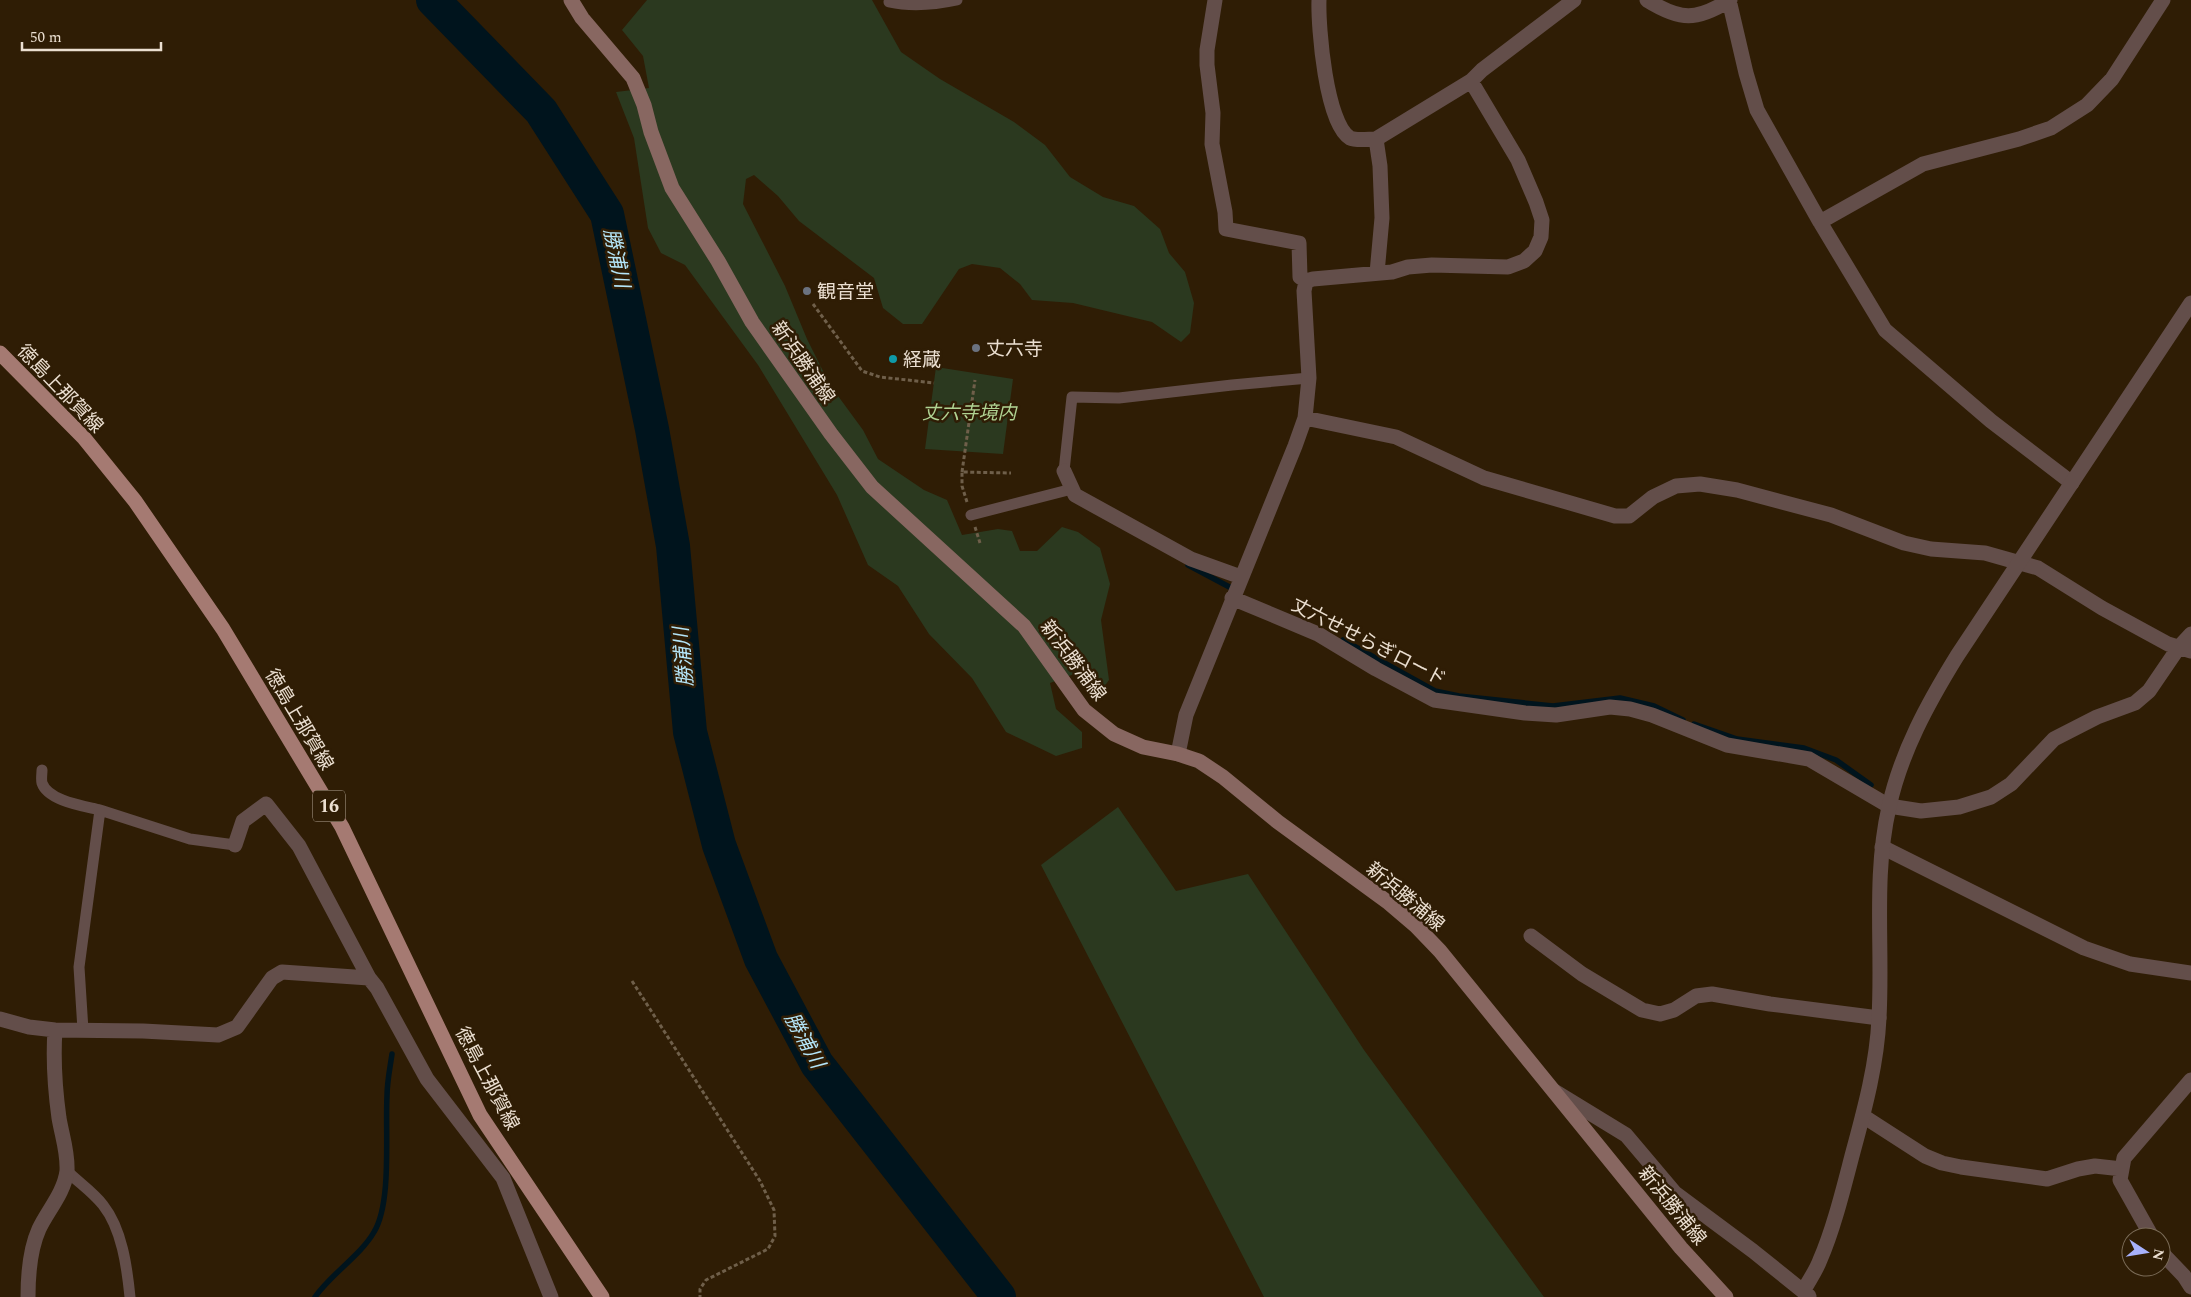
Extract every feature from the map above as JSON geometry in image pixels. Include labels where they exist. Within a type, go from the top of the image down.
[{"type":"main road","name":"新浜勝浦線","points":[[571,0],[582,18],[633,78],[672,188],[718,261],[752,322],[850,461],[872,486],[1024,626],[1084,710],[1114,734],[1143,747],[1178,754],[1199,761],[1223,777],[1278,822],[1389,903],[1416,926],[1440,951],[1681,1248],[1726,1297]]},
{"type":"main road","name":"徳島上那賀線","points":[[0,353],[84,438],[135,501],[223,629],[342,827],[480,1115],[602,1297]]},
{"type":"street","points":[[1214,0],[1207,50],[1207,65],[1212,113],[1212,144],[1225,212],[1226,229],[1299,243],[1300,277],[1306,281],[1432,265],[1508,267],[1524,261],[1535,250],[1541,236],[1542,220],[1536,202],[1518,160],[1470,81]]},
{"type":"street","points":[[1319,0],[1318,23],[1329,99],[1343,133],[1351,139],[1376,139],[1470,81],[1574,0]]},
{"type":"street","points":[[1647,0],[1662,9],[1682,16],[1692,17],[1730,0],[1746,73],[1757,110],[1820,222],[1885,330],[1991,421],[2072,483]]},
{"type":"street","points":[[1820,222],[1923,164],[2052,128],[2087,105],[2112,79],[2163,0]]},
{"type":"street","points":[[1376,139],[1380,166],[1382,218],[1377,273]]},
{"type":"street","points":[[1178,754],[1186,715],[1305,418],[1309,378],[1304,291],[1306,281]]},
{"type":"street","points":[[1554,1091],[1626,1135],[1674,1193],[1807,1294],[1844,1187],[1863,1116],[1874,1061],[1879,1018],[1878,912],[1882,847],[1889,806],[1899,770],[1929,701],[2191,303]]},
{"type":"street","points":[[1305,418],[1396,437],[1484,478],[1614,516],[1629,516],[1653,496],[1676,486],[1700,484],[1737,490],[1831,515],[1904,543],[1931,550],[1985,553],[2038,568],[2102,608],[2168,644],[2185,649]]},
{"type":"street","points":[[1064,471],[1076,495],[1190,558],[1240,577]]},
{"type":"street","name":"丈六せせらぎロード","points":[[1232,598],[1318,634],[1376,669],[1434,700],[1524,713],[1556,715],[1610,708],[1630,709],[1652,715],[1727,745],[1809,759],[1889,806]]},
{"type":"street","points":[[1889,806],[1921,810],[1959,807],[1991,797],[2011,784],[2054,739],[2097,717],[2135,703],[2185,649],[2191,634]]},
{"type":"street","points":[[235,845],[243,821],[266,804],[299,846],[369,978],[377,988],[427,1079],[503,1178],[552,1297]]},
{"type":"street","points":[[1882,847],[2084,948],[2130,964],[2191,973]]},
{"type":"street","points":[[1531,936],[1582,974],[1642,1010],[1660,1014],[1674,1010],[1696,996],[1712,994],[1770,1004],[1879,1018]]},
{"type":"street","points":[[0,1019],[29,1027],[55,1030],[218,1036],[237,1027],[272,978],[282,972],[369,978]]},
{"type":"street","points":[[28,1297],[32,1255],[39,1230],[64,1183],[67,1171],[67,1153],[59,1118],[55,1072],[55,1030]]},
{"type":"street","points":[[2146,1227],[2120,1180],[2124,1158],[2191,1080]]},
{"type":"street","points":[[1863,1116],[1925,1156],[1942,1163],[1961,1167],[2047,1179],[2078,1169],[2095,1166],[2122,1169]]},
{"type":"street","points":[[503,1178],[515,1168]]},
{"type":"street","points":[[2171,1262],[2184,1276],[2191,1287]]},
{"type":"lane","points":[[889,2],[905,6],[937,4],[957,0]]},
{"type":"lane","points":[[1064,471],[1072,397],[1119,398],[1309,378]]},
{"type":"lane","points":[[970,515],[1072,489]]},
{"type":"lane","points":[[42,770],[42,782],[47,792],[64,801],[100,810],[190,839],[235,845]]},
{"type":"lane","points":[[83,1030],[79,967],[100,810]]},
{"type":"lane","points":[[67,1171],[103,1204],[113,1221],[125,1261],[130,1297]]},
{"type":"path","points":[[813,304],[862,371],[880,378],[934,383]]},
{"type":"path","points":[[975,380],[962,472],[962,486],[980,543]]},
{"type":"path","points":[[962,472],[1011,473]]},
{"type":"path","points":[[632,982],[760,1181],[774,1210],[775,1236],[768,1249],[706,1280],[700,1289],[700,1297]]},
{"type":"green space","points":[[647,0],[872,0],[901,52],[940,79],[1014,122],[1045,145],[1070,177],[1103,197],[1134,206],[1160,229],[1169,253],[1185,272],[1194,303],[1190,333],[1181,342],[1152,322],[1073,303],[1032,300],[1020,284],[1000,268],[972,264],[959,269],[922,324],[903,324],[883,308],[874,278],[799,221],[778,196],[754,175],[746,179],[743,204],[785,286],[807,339],[830,385],[863,430],[878,459],[924,490],[947,500],[962,535],[998,529],[1012,531],[1020,551],[1037,551],[1062,527],[1078,532],[1100,548],[1110,584],[1101,620],[1109,680],[1096,698],[1077,673],[1050,683],[1056,709],[1082,732],[1082,748],[1056,756],[1006,732],[972,678],[929,634],[898,586],[868,565],[837,495],[758,365],[685,265],[661,253],[648,228],[634,138],[616,92],[649,88],[643,56],[622,30]]},
{"type":"green space","name":"丈六寺境内","points":[[936,367],[1013,379],[1003,454],[925,449]]},
{"type":"green space","points":[[1118,807],[1176,891],[1248,874],[1364,1050],[1544,1297],[1264,1297],[1041,865]]},
{"type":"waterway","name":"勝浦川","points":[[433,0],[541,111],[607,214],[652,429],[673,546],[690,732],[719,845],[761,959],[817,1064],[999,1297]]},
{"type":"waterway","points":[[1188,565],[1235,590]]},
{"type":"waterway","points":[[1343,640],[1435,691],[1459,696],[1553,706],[1620,698],[1654,706],[1683,720]]},
{"type":"waterway","points":[[1694,724],[1737,739],[1804,748],[1836,760],[1871,785]]},
{"type":"waterway","points":[[315,1297],[329,1280],[362,1249],[374,1232],[380,1219],[385,1186],[387,1091],[392,1054]]},
{"type":"place","name":"観音堂","points":[[807,291]]},
{"type":"place","name":"丈六寺","points":[[976,348]]},
{"type":"place","name":"経蔵","points":[[893,359]]}]
